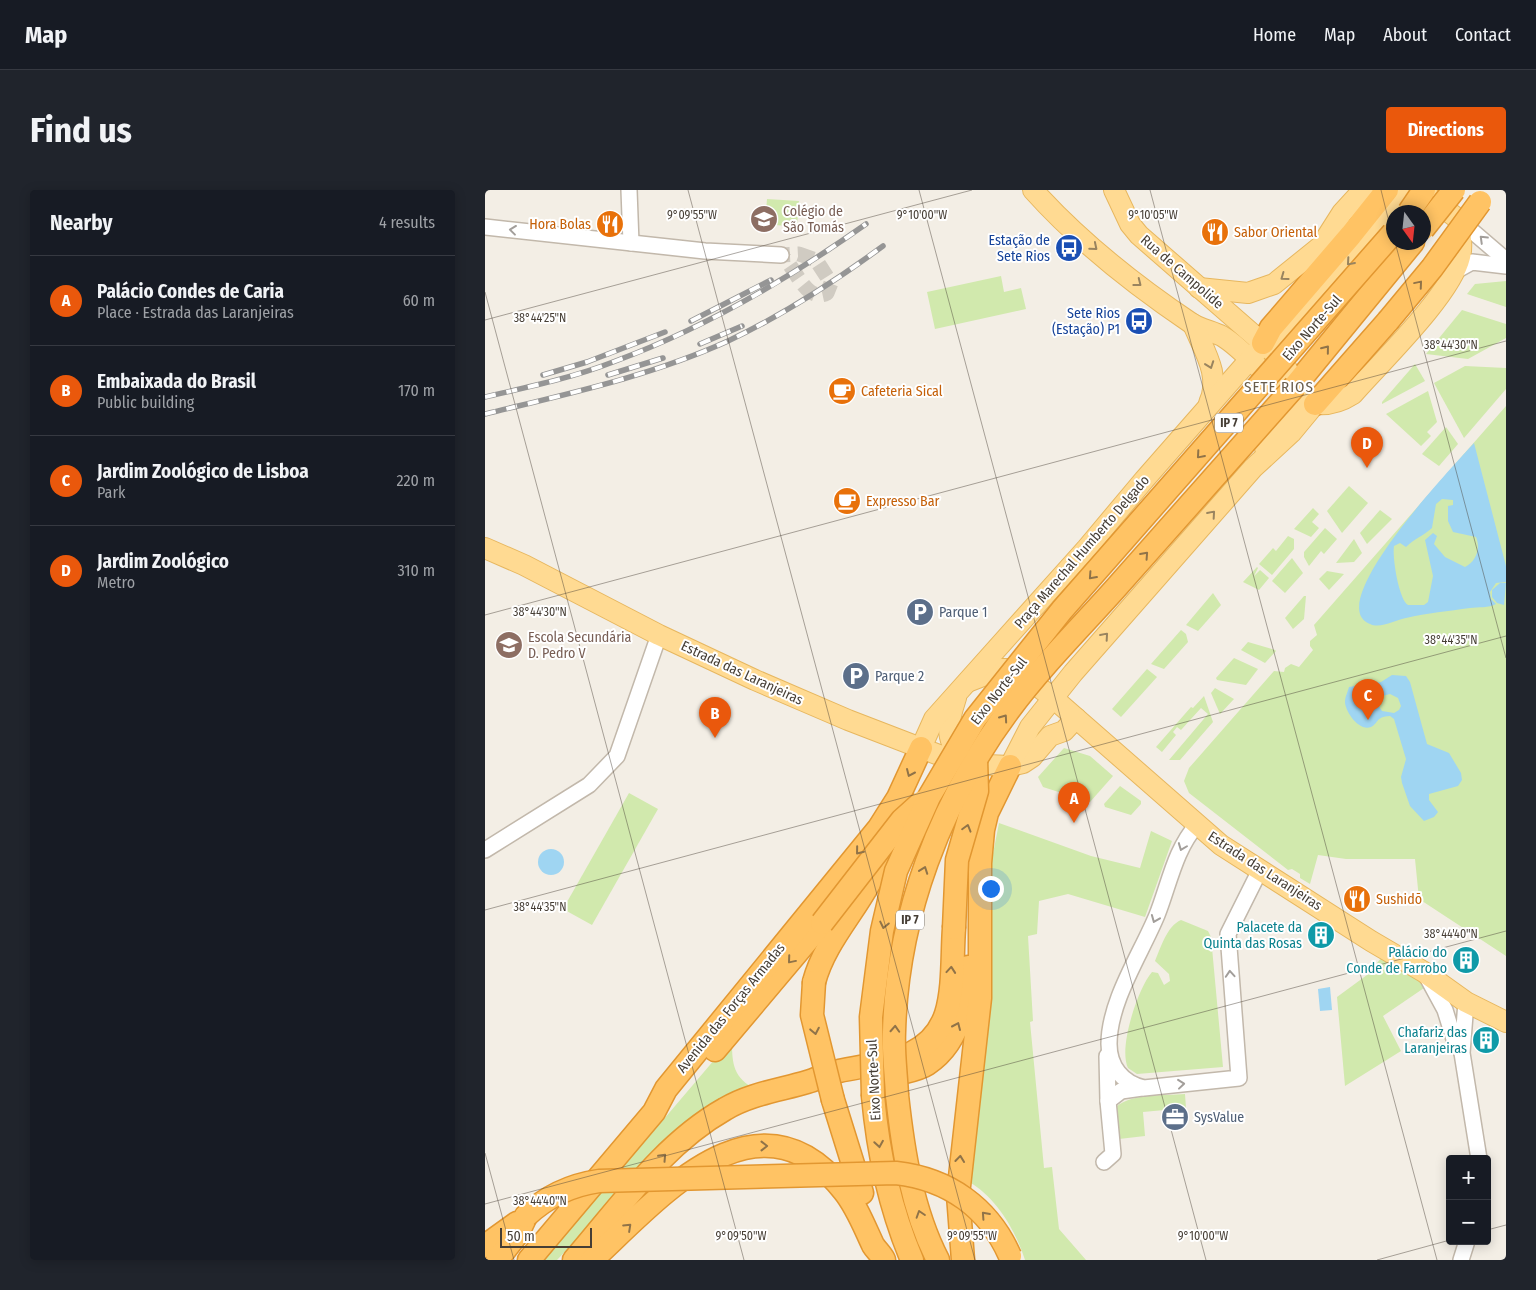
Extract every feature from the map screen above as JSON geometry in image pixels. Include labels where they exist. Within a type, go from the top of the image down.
[{"type":"highway","points":[[1256,351],[1271,328],[1321,272],[1387,190]]},
{"type":"highway","points":[[1431,219],[1453,190]]},
{"type":"highway","points":[[1416,205],[1427,194]]},
{"type":"highway","points":[[1315,404],[1432,268],[1484,196]]},
{"type":"highway","name":"Eixo Norte-Sul","points":[[911,1260],[896,1217],[885,1176],[873,1096],[871,1017],[883,930],[896,871],[929,797],[975,720],[1062,610],[1386,241]]},
{"type":"highway","name":"Eixo Norte-Sul","points":[[938,1260],[912,1186],[897,1095],[894,1032],[901,961],[915,896],[968,757],[1295,386],[1406,250]]},
{"type":"highway","name":"Avenida das Forças Armadas","points":[[529,1260],[653,1112],[666,1089],[879,828],[898,798],[921,748]]},
{"type":"highway","points":[[574,1260],[681,1138],[726,1108],[761,1094],[808,1082],[839,1071],[878,1065],[899,1059],[918,1051],[931,1040],[946,1014],[954,928],[957,860],[977,791],[968,757]]},
{"type":"highway","points":[[963,1260],[958,1195],[980,998],[980,863],[983,830],[987,813],[1010,766]]},
{"type":"highway","points":[[653,1112],[679,1093],[822,923],[902,820],[929,797]]},
{"type":"highway","points":[[883,1258],[881,1244],[863,1196],[833,1100],[812,1015],[814,982],[822,959],[873,877],[898,798]]},
{"type":"highway","points":[[808,1082],[882,1079],[926,1065],[949,1043],[961,1018],[968,982],[970,909],[980,863]]},
{"type":"highway","points":[[592,1260],[693,1171],[728,1152],[763,1145],[788,1148],[799,1153],[828,1173],[852,1201],[874,1247],[883,1258]]},
{"type":"highway","points":[[485,1246],[544,1201],[565,1190],[599,1181],[897,1173],[936,1182],[971,1202],[998,1232],[1011,1258]]},
{"type":"highway","points":[[497,1260],[518,1233],[519,1221]]},
{"type":"main road","points":[[1010,766],[1030,727],[1065,709],[1253,468],[1288,410],[1293,396],[1292,379],[1288,368],[1280,358],[1256,351],[1193,324],[1118,267],[1050,209],[1033,190]]},
{"type":"main road","name":"Rua de Campolide","points":[[1114,190],[1130,224],[1139,235],[1199,288],[1256,351]]},
{"type":"main road","points":[[1199,288],[1249,293],[1274,284],[1321,246],[1342,213],[1363,190]]},
{"type":"main road","points":[[1256,351],[1283,339],[1355,256],[1389,203],[1405,196],[1427,194],[1458,219],[1462,248],[1454,272],[1435,302],[1353,394],[1336,402],[1315,404],[1293,396]]},
{"type":"main road","points":[[1193,324],[1212,368],[1214,379],[1213,395],[1207,408],[1253,438],[1257,449],[1253,468]]},
{"type":"main road","name":"Praça Marechal Humberto Delgado","points":[[921,748],[934,719],[957,696],[1256,351]]},
{"type":"main road","points":[[1253,468],[1291,432],[1315,404]]},
{"type":"main road","name":"Estrada das Laranjeiras","points":[[485,548],[574,590],[659,635],[771,688],[848,720],[939,755],[968,757],[976,763],[1010,766]]},
{"type":"main road","name":"Estrada das Laranjeiras","points":[[970,681],[1001,669],[1011,669],[1019,672],[1065,709],[1221,845],[1371,941],[1424,972],[1466,1002],[1506,1022]]},
{"type":"main road","points":[[957,696],[948,728],[951,742],[968,757]]},
{"type":"main road","points":[[1010,766],[1023,763],[1032,757],[1050,736],[1064,731],[1065,709]]},
{"type":"street","points":[[629,190],[631,244]]},
{"type":"street","points":[[1458,219],[1506,260]]},
{"type":"street","points":[[485,227],[631,244],[781,255]]},
{"type":"street","points":[[1454,272],[1472,262],[1506,266]]},
{"type":"street","points":[[485,850],[589,785],[617,756],[659,635]]},
{"type":"street","points":[[1104,1162],[1113,1154],[1107,1067],[1109,1042],[1119,998],[1147,940],[1186,837],[1197,825]]},
{"type":"street","points":[[1108,1101],[1121,1091],[1239,1078],[1228,934],[1260,870]]},
{"type":"street","points":[[1424,972],[1448,1018],[1454,1040],[1462,1052]]},
{"type":"street","points":[[1448,1018],[1454,1009],[1466,1002]]},
{"type":"street","points":[[1466,1002],[1462,1052],[1478,1155]]},
{"type":"street","points":[[1109,1042],[1112,1063],[1118,1073],[1129,1083],[1144,1088]]},
{"type":"street","points":[[1461,1260],[1466,1245]]},
{"type":"green space","points":[[767,199],[799,201],[797,227],[765,224]]},
{"type":"green space","points":[[1001,276],[1004,292],[1021,288],[1026,309],[935,329],[927,292]]},
{"type":"green space","points":[[1506,281],[1506,307],[1467,294],[1475,284]]},
{"type":"green space","points":[[1462,310],[1506,324],[1506,338],[1468,359],[1426,354]]},
{"type":"green space","points":[[1415,364],[1425,381],[1382,404],[1382,402]]},
{"type":"green space","points":[[1465,366],[1506,368],[1506,389],[1464,438],[1434,383]]},
{"type":"green space","points":[[1428,391],[1437,422],[1427,432],[1431,436],[1421,446],[1386,414]]},
{"type":"green space","points":[[1506,406],[1506,956],[1419,899],[1415,859],[1346,859],[1318,855],[1310,884],[1300,878],[1300,874],[1292,869],[1288,870],[1189,793],[1184,781],[1189,768],[1274,671],[1284,672],[1285,668],[1291,664],[1299,667],[1313,650],[1310,646],[1310,641],[1317,635],[1314,625]]},
{"type":"green space","points":[[1446,427],[1458,444],[1439,466],[1422,454]]},
{"type":"green space","points":[[1349,486],[1368,503],[1342,533],[1327,511]]},
{"type":"green space","points":[[1313,508],[1319,514],[1312,522],[1319,528],[1311,537],[1294,529]]},
{"type":"green space","points":[[1380,510],[1392,519],[1367,544],[1360,533]]},
{"type":"green space","points":[[1325,528],[1337,539],[1324,554],[1321,551],[1309,566],[1304,557],[1304,552]]},
{"type":"green space","points":[[1288,536],[1294,539],[1294,549],[1272,575],[1259,564],[1273,548],[1276,551]]},
{"type":"green space","points":[[1354,539],[1362,553],[1354,562],[1336,563]]},
{"type":"green space","points":[[1292,558],[1303,573],[1285,593],[1272,581]]},
{"type":"green space","points":[[1257,567],[1254,576],[1260,570],[1269,578],[1259,590],[1243,582]]},
{"type":"green space","points":[[1327,571],[1344,574],[1329,590],[1319,579]]},
{"type":"green space","points":[[1213,593],[1221,605],[1198,631],[1186,625]]},
{"type":"green space","points":[[1306,596],[1304,619],[1293,629],[1285,618]]},
{"type":"green space","points":[[1181,630],[1186,634],[1188,642],[1164,669],[1151,664]]},
{"type":"green space","points":[[1248,642],[1276,651],[1265,663],[1241,650]]},
{"type":"green space","points":[[1234,658],[1258,669],[1246,685],[1217,680],[1216,678]]},
{"type":"green space","points":[[1147,669],[1157,677],[1121,717],[1112,709]]},
{"type":"green space","points":[[1215,688],[1234,699],[1220,714],[1211,693]]},
{"type":"green space","points":[[1204,696],[1213,722],[1180,760],[1169,760],[1208,714],[1201,708],[1181,730],[1177,727],[1173,732],[1176,735],[1162,752],[1156,747],[1191,707],[1193,708]]},
{"type":"green space","points":[[1064,748],[1090,756],[1113,776],[1090,802],[1043,787],[1038,777]]},
{"type":"green space","points":[[1120,786],[1141,801],[1141,804],[1131,815],[1105,807],[1104,804]]},
{"type":"green space","points":[[629,793],[658,809],[592,925],[563,909]]},
{"type":"green space","points":[[999,823],[1091,856],[1140,868],[1151,831],[1172,841],[1145,917],[1068,894],[1039,901],[1037,934],[1028,936],[1033,1021],[1030,1022],[1044,1168],[1052,1167],[1059,1229],[1086,1260],[1025,1260],[1004,1216],[988,1196],[969,1182],[991,864]]},
{"type":"green space","points":[[1181,920],[1208,931],[1211,937],[1223,1067],[1137,1074],[1128,1068],[1126,1059],[1131,1018],[1141,991],[1152,972],[1158,973],[1164,985],[1170,981],[1169,974],[1155,961],[1168,932]]},
{"type":"green space","points":[[1382,957],[1418,978],[1424,988],[1383,1016],[1401,1051],[1345,1086],[1337,997],[1367,975]]},
{"type":"green space","points":[[732,1039],[734,1067],[740,1078],[752,1087],[611,1203],[557,1260],[544,1260]]},
{"type":"green space","points":[[1185,1094],[1186,1108],[1143,1112],[1145,1136],[1119,1139],[1116,1107],[1139,1097]]},
{"type":"water","points":[[1474,443],[1506,566],[1506,582],[1496,583],[1490,592],[1491,599],[1496,604],[1487,607],[1422,615],[1383,625],[1370,624],[1359,612],[1363,590],[1376,563],[1420,504]],"holes":[[[1442,499],[1453,500],[1453,505],[1448,506],[1448,521],[1453,532],[1476,537],[1478,550],[1475,558],[1465,567],[1445,557],[1434,544],[1437,536],[1433,533],[1425,540],[1433,576],[1428,602],[1424,605],[1408,605],[1402,595],[1397,578],[1394,546],[1400,543],[1406,547],[1429,531],[1432,528],[1436,504]]]},
{"type":"water","points":[[1500,583],[1506,583],[1504,605],[1497,603],[1492,597],[1492,590]]},
{"type":"water","points":[[1392,675],[1406,676],[1410,682],[1427,744],[1449,753],[1461,773],[1462,780],[1458,786],[1429,794],[1429,800],[1438,812],[1434,817],[1424,821],[1410,806],[1402,783],[1401,777],[1406,759],[1394,719],[1390,716],[1382,718],[1371,727],[1366,728],[1357,724],[1346,706],[1345,700],[1349,687],[1381,682]],"holes":[[[1390,694],[1398,698],[1401,706],[1394,713],[1382,711],[1376,702],[1378,697]]]},
{"type":"water","points":[[551,849],[560,853],[564,862],[560,871],[551,875],[542,871],[538,862],[542,853]]},
{"type":"water","points":[[1330,987],[1332,1010],[1320,1011],[1318,989]]},
{"type":"tunnel","points":[[799,254],[816,260],[831,283],[827,293],[820,295],[807,289],[781,255],[799,254]]},
{"type":"railway","points":[[485,397],[582,373],[647,349],[744,301],[806,264],[866,224]]},
{"type":"railway","points":[[485,414],[639,374],[728,341],[788,309],[827,285],[883,246]]},
{"type":"railway","points":[[691,321],[771,280]]},
{"type":"railway","points":[[700,344],[742,326]]},
{"type":"railway","points":[[543,375],[587,362],[665,332]]},
{"type":"railway","points":[[608,375],[663,358]]},
{"type":"place","name":"Colégio de São Tomás","points":[[764,219]]},
{"type":"place","name":"Hora Bolas","points":[[610,224]]},
{"type":"place","name":"Sabor Oriental","points":[[1215,232]]},
{"type":"place","name":"Estação de Sete Rios","points":[[1069,248]]},
{"type":"place","name":"Sete Rios (Estação) P1","points":[[1139,321]]},
{"type":"place","name":"Cafeteria Sical","points":[[842,391]]},
{"type":"place","name":"Jardim Zoológico","points":[[1367,468]]},
{"type":"place","name":"Expresso Bar","points":[[847,501]]},
{"type":"place","name":"Parque 1","points":[[920,612]]},
{"type":"place","name":"Escola Secundária D. Pedro V","points":[[509,645]]},
{"type":"place","name":"Parque 2","points":[[856,676]]},
{"type":"place","name":"Jardim Zoológico de Lisboa","points":[[1368,720]]},
{"type":"place","name":"Embaixada do Brasil","points":[[715,738]]},
{"type":"place","name":"Palácio Condes de Caria","points":[[1074,823]]},
{"type":"place","name":"Sushidō","points":[[1357,899]]},
{"type":"place","name":"Palacete da Quinta das Rosas","points":[[1321,935]]},
{"type":"place","name":"Palácio do Conde de Farrobo","points":[[1466,960]]},
{"type":"place","name":"Chafariz das Laranjeiras","points":[[1486,1040]]},
{"type":"place","name":"SysValue","points":[[1175,1117]]},
{"type":"district","name":"SETE RIOS","points":[[1279,387]]}]
